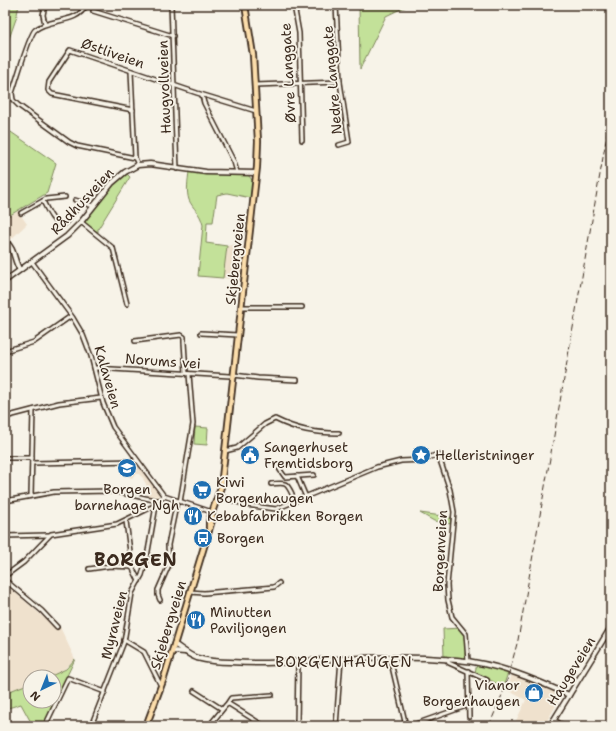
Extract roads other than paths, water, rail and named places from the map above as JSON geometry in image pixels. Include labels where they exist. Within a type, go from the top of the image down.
[{"type":"main road","name":"Skjebergveien","points":[[146,726],[161,686],[219,496],[256,173],[258,141],[252,40],[245,5]]},
{"type":"street","points":[[45,5],[43,16],[45,24]]},
{"type":"street","points":[[86,5],[79,14],[45,24],[32,33],[12,93],[13,100],[77,146],[134,158]]},
{"type":"street","name":"Haugvollveien","points":[[171,5],[178,169]]},
{"type":"street","name":"Øvre Langgate","points":[[294,5],[299,33],[302,140]]},
{"type":"street","name":"Nedre Langgate","points":[[336,5],[340,82],[349,142],[339,145]]},
{"type":"street","points":[[93,11],[173,36]]},
{"type":"street","name":"Østliveien","points":[[133,110],[55,95],[49,92],[47,87],[70,50],[202,95],[256,111]]},
{"type":"street","points":[[131,71],[134,158],[138,165],[150,164],[178,169],[256,173]]},
{"type":"street","points":[[255,85],[340,82]]},
{"type":"street","points":[[202,95],[204,103],[234,162],[237,172]]},
{"type":"street","name":"Rådhusveien","points":[[5,281],[67,236],[81,222],[112,183],[125,172],[138,165]]},
{"type":"street","points":[[21,213],[43,201],[65,197]]},
{"type":"street","points":[[75,200],[93,206]]},
{"type":"street","points":[[43,201],[58,225],[63,226],[82,202]]},
{"type":"street","points":[[81,222],[113,248],[127,304]]},
{"type":"street","points":[[5,241],[13,249],[15,260],[20,270]]},
{"type":"street","name":"Kalaveien","points":[[32,262],[71,316],[87,344],[95,368],[101,398],[113,427],[164,496]]},
{"type":"street","points":[[241,307],[302,307]]},
{"type":"street","points":[[5,352],[34,342],[71,316]]},
{"type":"street","points":[[201,333],[238,335]]},
{"type":"street","points":[[135,341],[181,335],[184,337],[193,424],[179,501],[168,545],[169,565],[158,590],[160,600]]},
{"type":"street","name":"Norums vei","points":[[95,368],[297,380]]},
{"type":"street","points":[[5,417],[65,402],[101,398]]},
{"type":"street","points":[[31,496],[33,410]]},
{"type":"street","points":[[225,451],[237,448],[265,424],[275,419],[291,427],[307,431],[339,433]]},
{"type":"street","name":"Borgenveien","points":[[219,496],[246,505],[272,510],[376,467],[401,461],[424,460],[438,454],[450,490],[454,512],[447,586],[449,605],[452,617],[466,634],[468,661]]},
{"type":"street","points":[[5,458],[32,458]]},
{"type":"street","points":[[32,464],[137,461]]},
{"type":"street","points":[[280,470],[285,477],[314,475]]},
{"type":"street","points":[[297,476],[306,497]]},
{"type":"street","points":[[271,484],[288,484],[292,494]]},
{"type":"street","points":[[5,501],[61,492],[117,491],[157,500],[164,496],[213,513]]},
{"type":"street","name":"Myraveien","points":[[91,726],[124,640],[132,593],[139,581],[147,557],[157,500]]},
{"type":"street","points":[[5,536],[48,535],[113,525],[126,521],[156,505]]},
{"type":"street","points":[[126,521],[132,567],[139,581]]},
{"type":"street","points":[[5,576],[24,562],[48,535]]},
{"type":"street","points":[[89,569],[110,566],[132,567]]},
{"type":"street","points":[[5,580],[34,604],[57,627]]},
{"type":"street","points":[[190,592],[204,593],[274,587],[279,583]]},
{"type":"street","name":"Haugeveien","points":[[550,726],[611,627]]},
{"type":"street","points":[[124,640],[144,652],[161,686]]},
{"type":"street","points":[[174,644],[185,652],[198,658],[249,664],[390,658],[468,661],[485,664],[519,675],[569,696]]},
{"type":"street","points":[[172,651],[185,652]]},
{"type":"street","points":[[390,658],[406,726]]},
{"type":"street","points":[[336,726],[341,659]]},
{"type":"street","points":[[445,659],[449,663],[487,680]]},
{"type":"street","points":[[297,726],[298,663]]},
{"type":"street","points":[[468,671],[469,717]]},
{"type":"street","points":[[45,726],[68,678],[105,692]]},
{"type":"street","points":[[194,691],[222,709]]},
{"type":"street","points":[[209,726],[231,698],[272,695]]},
{"type":"street","points":[[227,704],[234,706],[264,726]]},
{"type":"street","points":[[410,726],[469,706]]},
{"type":"street","points":[[554,720],[564,726]]},
{"type":"railway","points":[[489,726],[505,688],[518,640],[611,112]]},
{"type":"place","name":"Sangerhuset Fremtidsborg","points":[[250,455]]},
{"type":"place","name":"Helleristninger","points":[[421,455]]},
{"type":"place","name":"Borgen barnehage Ngh","points":[[127,468]]},
{"type":"place","name":"Kiwi Borgenhaugen","points":[[202,490]]},
{"type":"place","name":"Kebabfabrikken Borgen","points":[[193,516]]},
{"type":"place","name":"Borgen","points":[[203,538]]},
{"type":"place","name":"Minutten Paviljongen","points":[[196,620]]},
{"type":"place","name":"Vianor Borgenhaugen","points":[[534,693]]},
{"type":"district","name":"BORGEN","points":[[136,560]]},
{"type":"district","name":"BORGENHAUGEN","points":[[344,662]]}]
